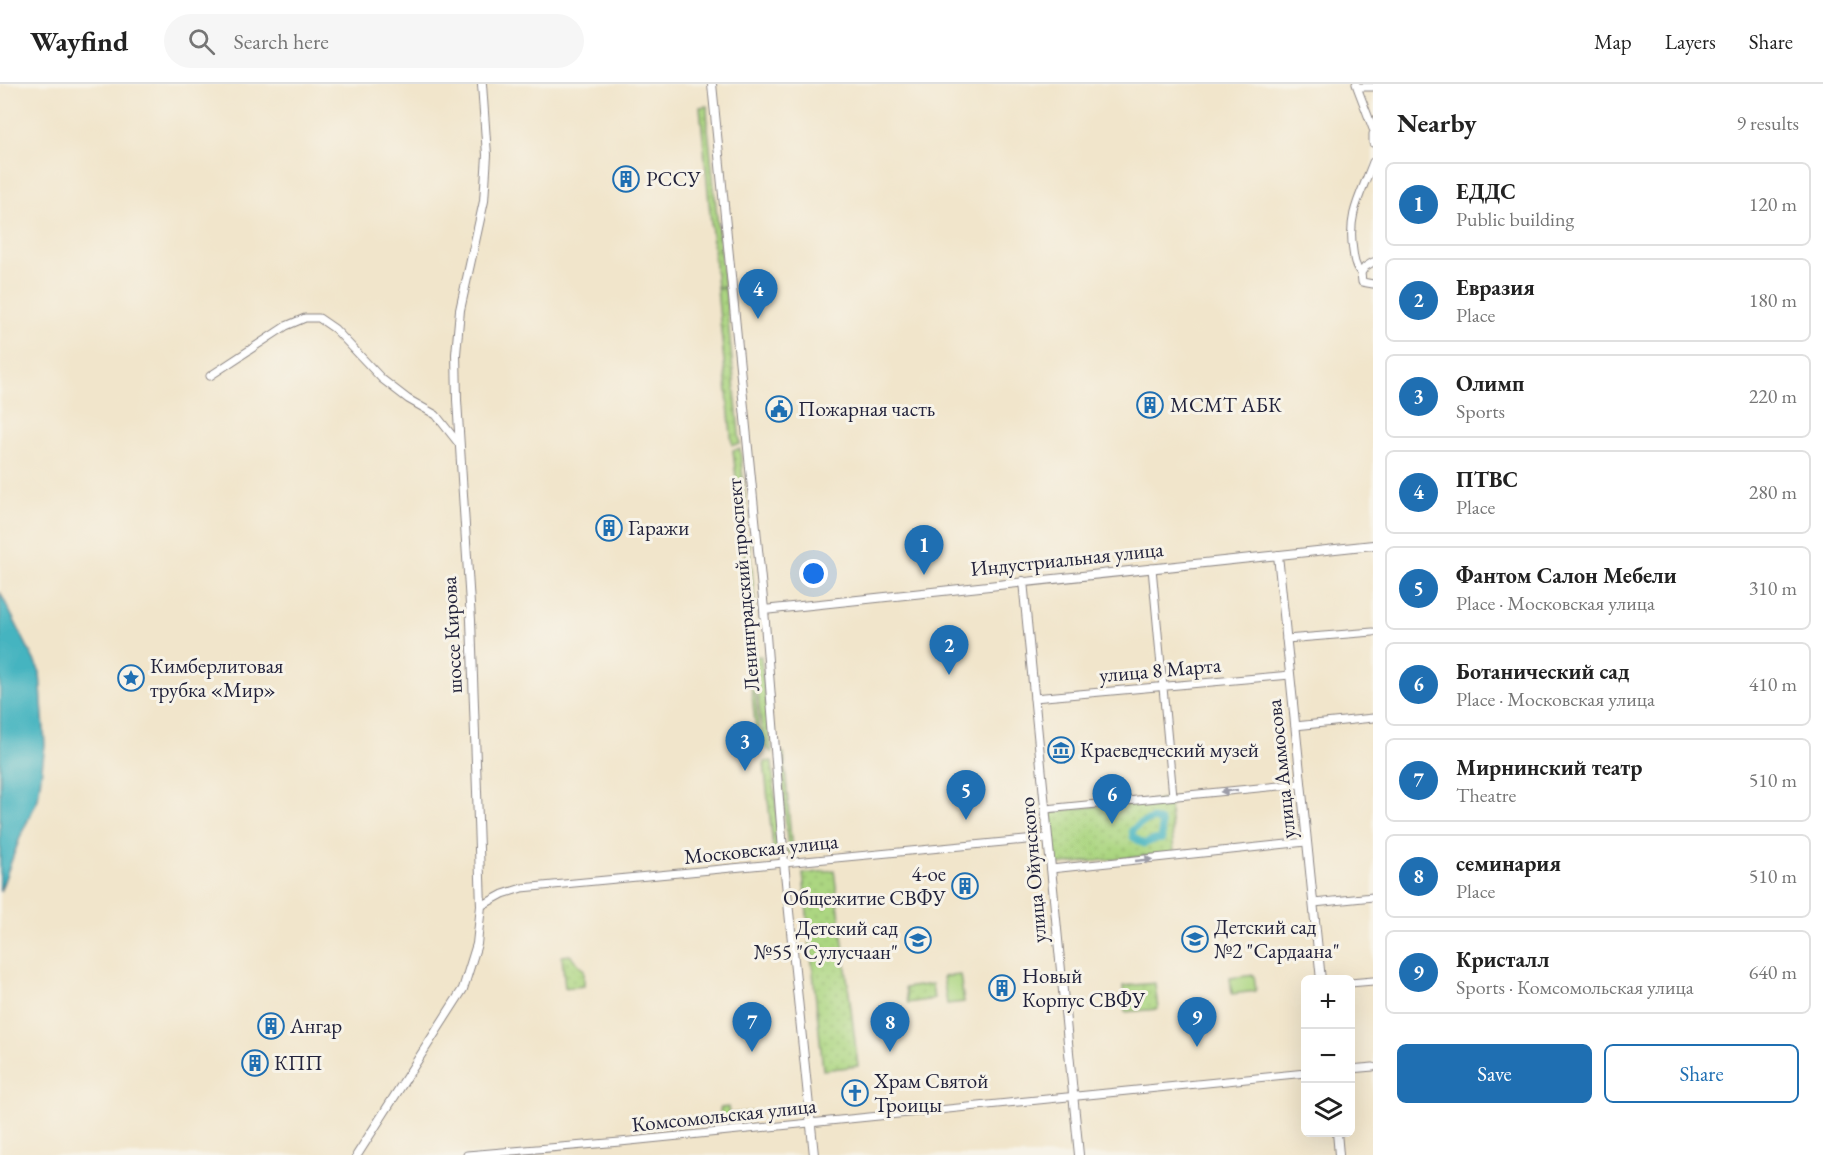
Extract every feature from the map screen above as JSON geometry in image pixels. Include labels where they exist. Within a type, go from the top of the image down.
[{"type":"main road","name":"шоссе Кирова","points":[[357,1155],[463,989],[474,957],[481,906],[471,620],[456,374],[457,333],[482,215],[486,171],[482,84]]},
{"type":"main road","name":"Ленинградский проспект","points":[[712,84],[764,610],[784,863],[813,1155]]},
{"type":"main road","name":"Индустриальная улица","points":[[764,610],[1373,545]]},
{"type":"main road","name":"улица Аммосова","points":[[1278,555],[1321,975]]},
{"type":"main road","name":"улица Ойунского","points":[[1023,581],[1079,1155]]},
{"type":"main road","points":[[1337,1137],[1339,1155]]},
{"type":"street","points":[[1373,87],[1357,85],[1373,129]]},
{"type":"street","points":[[1373,134],[1373,143]]},
{"type":"street","points":[[1373,163],[1357,198],[1350,231],[1354,261],[1361,273],[1362,282],[1373,284]]},
{"type":"street","points":[[1361,273],[1373,262]]},
{"type":"street","points":[[210,376],[286,326],[305,318],[319,318],[335,329],[381,379],[408,399],[436,415],[459,444]]},
{"type":"street","points":[[1152,568],[1173,796]]},
{"type":"street","points":[[1286,639],[1373,632]]},
{"type":"street","name":"улица 8 Марта","points":[[1034,698],[1290,675]]},
{"type":"street","points":[[1295,726],[1373,718]]},
{"type":"street","points":[[1046,809],[1300,784]]},
{"type":"street","name":"Московская улица","points":[[481,906],[503,894],[522,888],[1047,838]]},
{"type":"street","points":[[1051,869],[1306,842]]},
{"type":"street","points":[[1314,903],[1373,897]]},
{"type":"street","points":[[1355,983],[1373,981]]},
{"type":"street","points":[[1355,1069],[1373,1067]]},
{"type":"street","name":"Комсомольская улица","points":[[467,1155],[1301,1073]]},
{"type":"green space","points":[[707,106],[724,287],[717,287],[700,107]]},
{"type":"green space","points":[[725,288],[740,444],[732,445],[717,289]]},
{"type":"green space","points":[[740,449],[747,518],[746,523],[741,524],[733,450]]},
{"type":"green space","points":[[743,538],[749,542],[755,605],[750,605]]},
{"type":"green space","points":[[752,656],[760,744],[757,742],[748,657]]},
{"type":"green space","points":[[761,656],[772,753],[763,745],[754,657]]},
{"type":"green space","points":[[780,753],[784,753],[792,852],[788,853]]},
{"type":"green space","points":[[772,761],[780,852],[774,857],[764,762]]},
{"type":"green space","points":[[1169,799],[1174,853],[1056,865],[1051,811]]},
{"type":"green space","points":[[834,870],[858,1066],[823,1070],[803,874]]},
{"type":"green space","points":[[570,955],[584,970],[584,986],[565,988],[562,956]]},
{"type":"green space","points":[[960,975],[964,1002],[947,1004],[943,977]]},
{"type":"green space","points":[[1254,975],[1256,991],[1232,994],[1230,978]]},
{"type":"green space","points":[[1155,983],[1158,1009],[1125,1012],[1123,986]]},
{"type":"green space","points":[[932,984],[934,999],[908,1003],[905,988]]},
{"type":"green space","points":[[728,1107],[729,1114],[750,1112],[755,1118],[721,1120],[720,1108]]},
{"type":"water","points":[[0,592],[40,672],[45,745],[38,799],[21,835],[0,892]]},
{"type":"waterway","points":[[1153,819],[1161,822],[1162,839],[1144,844],[1133,837],[1132,830],[1153,819]]},
{"type":"place","name":"РССУ","points":[[626,179]]},
{"type":"place","name":"ПТВС","points":[[758,319]]},
{"type":"place","name":"МСМТ АБК","points":[[1150,405]]},
{"type":"place","name":"Пожарная часть","points":[[779,409]]},
{"type":"place","name":"Гаражи","points":[[609,528]]},
{"type":"place","name":"ЕДДС","points":[[924,575]]},
{"type":"place","name":"Евразия","points":[[949,675]]},
{"type":"place","name":"Кимберлитовая трубка «Мир»","points":[[131,678]]},
{"type":"place","name":"Краеведческий музей","points":[[1061,750]]},
{"type":"place","name":"Олимп","points":[[745,771]]},
{"type":"place","name":"Фантом Салон Мебели","points":[[966,820]]},
{"type":"place","name":"Ботанический сад","points":[[1112,824]]},
{"type":"place","name":"4-ое Общежитие СВФУ","points":[[965,886]]},
{"type":"place","name":"Детский сад №2 \"Сардаана\"","points":[[1195,939]]},
{"type":"place","name":"Детский сад №55 \"Сулусчаан\"","points":[[918,940]]},
{"type":"place","name":"Новый Корпус СВФУ","points":[[1002,988]]},
{"type":"place","name":"Ангар","points":[[271,1026]]},
{"type":"place","name":"Кристалл","points":[[1197,1047]]},
{"type":"place","name":"Мирнинский театр","points":[[752,1052]]},
{"type":"place","name":"семинария","points":[[890,1052]]},
{"type":"place","name":"КПП","points":[[255,1063]]},
{"type":"place","name":"Храм Святой Троицы","points":[[855,1093]]}]
